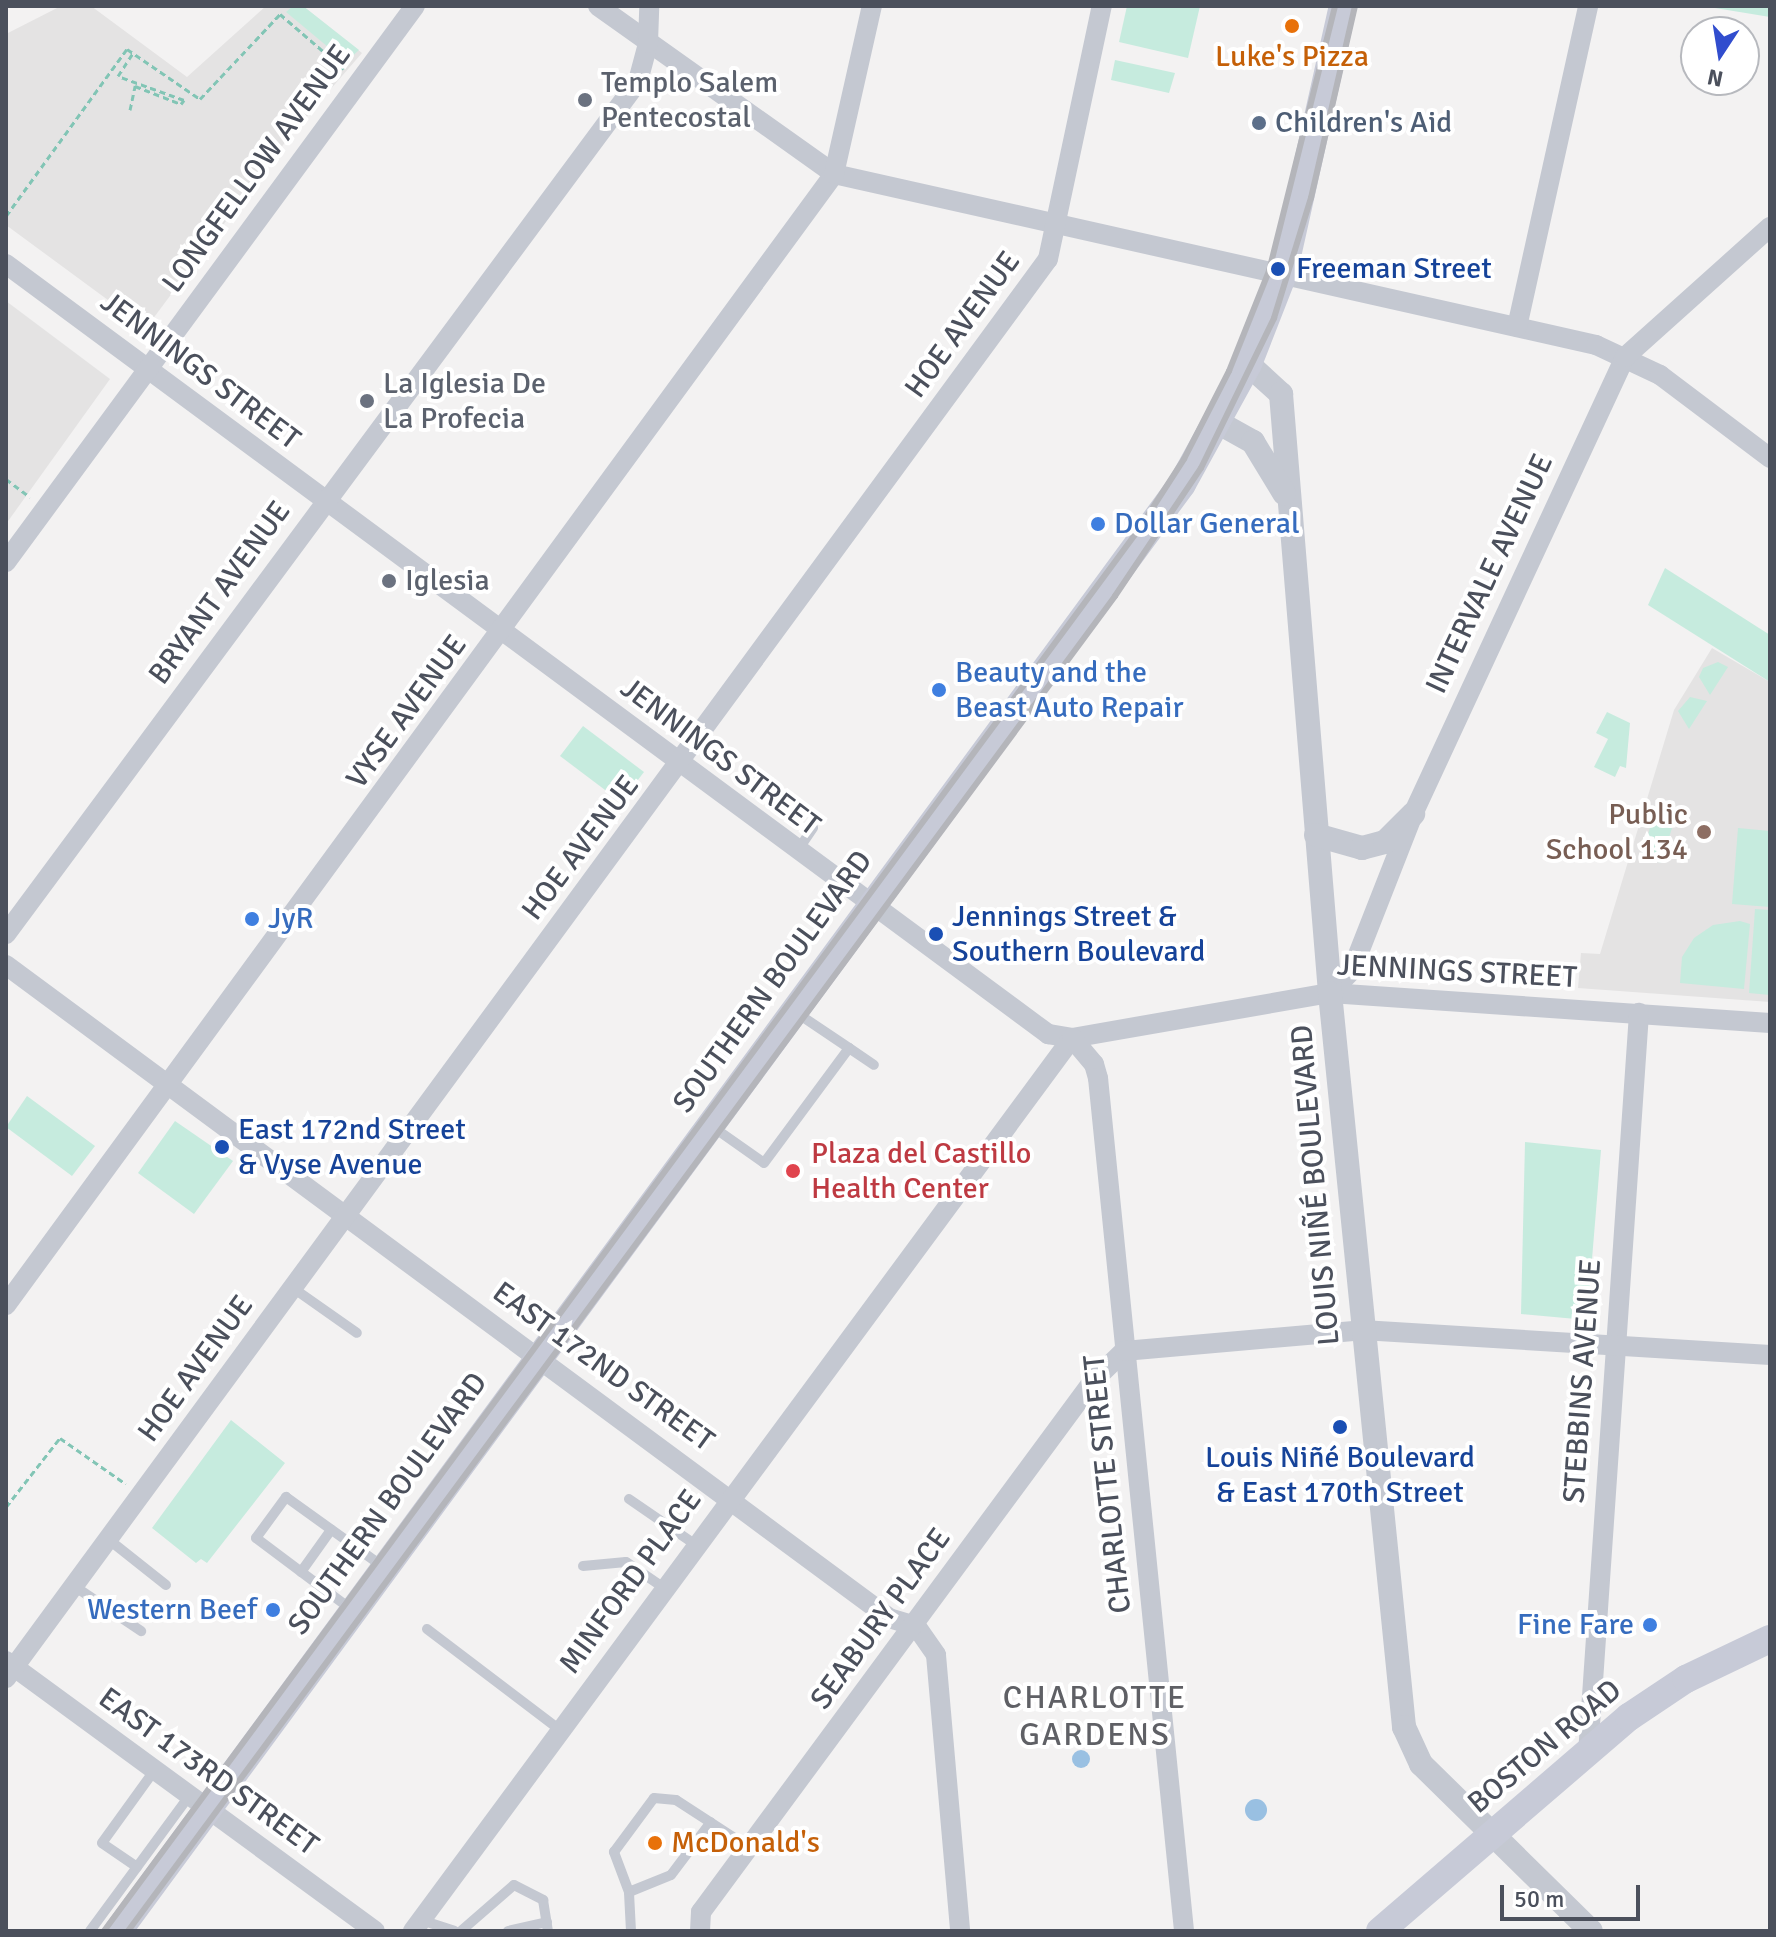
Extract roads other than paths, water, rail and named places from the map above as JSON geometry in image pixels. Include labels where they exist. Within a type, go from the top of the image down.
[{"type":"main road","name":"SOUTHERN BOULEVARD","points":[[118,1931],[197,1802],[384,1567],[1104,594],[1219,423],[1248,364],[1283,274],[1343,6]]},
{"type":"main road","name":"BOSTON ROAD","points":[[1380,1931],[1655,1698],[1770,1639]]},
{"type":"street","name":"LONGFELLOW AVENUE","points":[[6,562],[415,6]]},
{"type":"street","points":[[598,6],[834,174],[1517,327],[1625,357],[1660,375],[1770,458]]},
{"type":"street","name":"BRYANT AVENUE","points":[[6,934],[638,81],[648,43],[649,6]]},
{"type":"street","name":"VYSE AVENUE","points":[[6,1305],[502,634],[834,174],[872,6]]},
{"type":"street","name":"HOE AVENUE","points":[[9,1669],[74,1586],[680,764],[1048,259],[1102,6]]},
{"type":"street","points":[[1517,327],[1588,6]]},
{"type":"street","name":"INTERVALE AVENUE","points":[[1330,993],[1352,970],[1413,814],[1625,357],[1770,227]]},
{"type":"street","name":"JENNINGS STREET","points":[[6,264],[797,852],[1048,1034],[1072,1038],[1330,993],[1770,1023]]},
{"type":"street","name":"LOUIS NIÑÉ BOULEVARD","points":[[1248,364],[1281,394],[1286,495],[1330,993],[1404,1727],[1421,1764],[1591,1931]]},
{"type":"street","name":"LOUIS NIÑÉ BOULEVARD","points":[[1219,423],[1253,442],[1286,495]]},
{"type":"street","points":[[1316,835],[1362,848],[1385,842],[1413,814]]},
{"type":"street","name":"EAST 172ND STREET","points":[[6,965],[889,1618],[916,1626]]},
{"type":"street","name":"STEBBINS AVENUE","points":[[1588,1754],[1639,1013]]},
{"type":"street","name":"CHARLOTTE STREET","points":[[1072,1038],[1094,1064],[1098,1078],[1184,1931]]},
{"type":"street","name":"MINFORD PLACE","points":[[417,1925],[1072,1038]]},
{"type":"street","points":[[1124,1351],[1362,1330],[1615,1343],[1770,1355]]},
{"type":"street","name":"SEABURY PLACE","points":[[700,1931],[701,1912],[916,1626],[1093,1381],[1124,1351]]},
{"type":"street","points":[[916,1626],[936,1655],[960,1931]]},
{"type":"street","name":"EAST 173RD STREET","points":[[9,1669],[375,1931]]},
{"type":"lane","points":[[797,852],[813,828]]},
{"type":"lane","points":[[795,1012],[874,1065]]},
{"type":"lane","points":[[710,1125],[764,1163],[849,1048]]},
{"type":"lane","points":[[293,1288],[357,1333]]},
{"type":"lane","points":[[352,1610],[256,1538],[286,1497],[384,1567]]},
{"type":"lane","points":[[629,1499],[696,1545]]},
{"type":"lane","points":[[301,1572],[331,1530]]},
{"type":"lane","points":[[108,1539],[166,1585]]},
{"type":"lane","points":[[583,1566],[626,1562],[664,1588]]},
{"type":"lane","points":[[74,1586],[141,1631]]},
{"type":"lane","points":[[427,1629],[560,1730]]},
{"type":"lane","points":[[137,1867],[102,1843],[154,1771]]},
{"type":"lane","points":[[631,1931],[629,1892],[614,1852],[654,1798],[676,1800],[750,1848]]},
{"type":"lane","points":[[90,1931],[137,1867],[197,1802]]},
{"type":"lane","points":[[629,1892],[671,1875],[711,1822]]},
{"type":"lane","points":[[461,1931],[514,1885],[543,1900],[548,1927],[508,1931]]},
{"type":"lane","points":[[417,1925],[454,1931]]},
{"type":"water","points":[[1077,1750],[1085,1750],[1090,1759],[1088,1766],[1077,1768],[1072,1763],[1072,1755]]},
{"type":"water","points":[[1256,1799],[1264,1802],[1267,1810],[1264,1818],[1256,1821],[1248,1818],[1245,1810],[1248,1802]]},
{"type":"railway","points":[[104,1931],[1137,532],[1184,459],[1229,371],[1269,271],[1335,6]]},
{"type":"railway","points":[[128,1931],[1115,596],[1201,468],[1274,318],[1311,198],[1355,6]]},
{"type":"place","name":"Luke's Pizza","points":[[1292,26]]},
{"type":"place","name":"Templo Salem Pentecostal","points":[[585,100]]},
{"type":"place","name":"Children's Aid","points":[[1259,123]]},
{"type":"place","name":"Freeman Street","points":[[1278,269]]},
{"type":"place","name":"La Iglesia De La Profecia","points":[[367,401]]},
{"type":"place","name":"Dollar General","points":[[1098,524]]},
{"type":"place","name":"Iglesia","points":[[389,581]]},
{"type":"place","name":"Beauty and the Beast Auto Repair","points":[[939,690]]},
{"type":"place","name":"Public School 134","points":[[1704,832]]},
{"type":"place","name":"JyR","points":[[252,919]]},
{"type":"place","name":"Jennings Street & Southern Boulevard","points":[[936,934]]},
{"type":"place","name":"East 172nd Street & Vyse Avenue","points":[[222,1147]]},
{"type":"place","name":"Plaza del Castillo Health Center","points":[[793,1171]]},
{"type":"place","name":"Louis Niñé Boulevard & East 170th Street","points":[[1340,1427]]},
{"type":"place","name":"Western Beef","points":[[273,1610]]},
{"type":"place","name":"Fine Fare","points":[[1650,1625]]},
{"type":"place","name":"McDonald's","points":[[655,1843]]},
{"type":"district","name":"CHARLOTTE GARDENS","points":[[1095,1718]]}]
